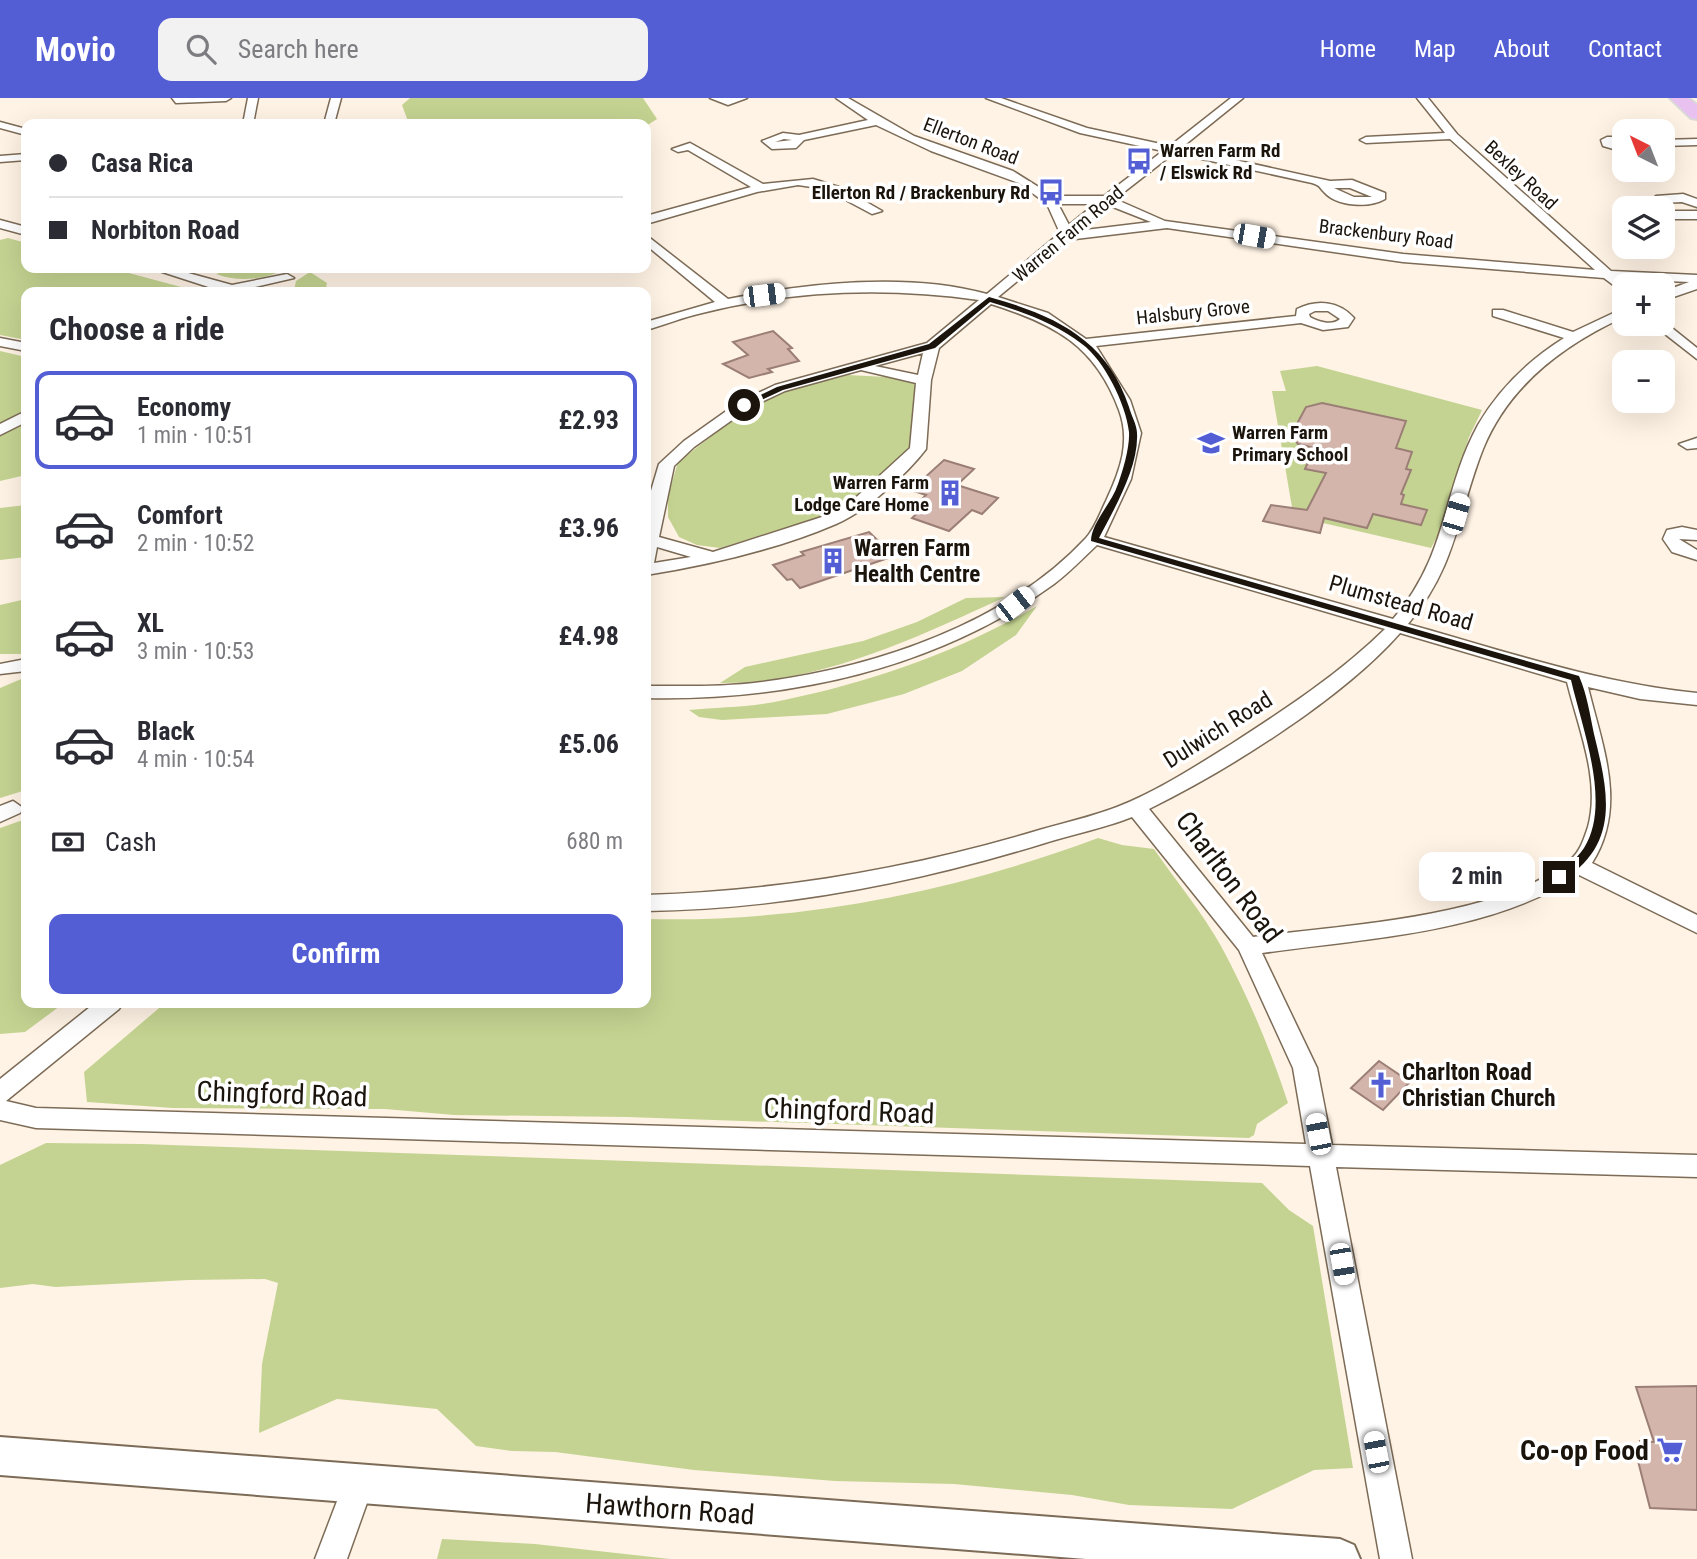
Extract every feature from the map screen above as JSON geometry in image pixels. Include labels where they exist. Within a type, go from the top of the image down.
[{"type":"main road","points":[[1678,98],[1697,114]]},
{"type":"street","points":[[176,100],[226,98]]},
{"type":"street","points":[[249,119],[253,98]]},
{"type":"street","points":[[330,119],[336,98]]},
{"type":"street","points":[[715,98],[728,102],[742,98]]},
{"type":"street","name":"Ellerton Road","points":[[841,98],[876,122],[932,148],[1012,176],[1050,200]]},
{"type":"street","points":[[991,98],[1084,131],[1329,185]]},
{"type":"street","name":"Warren Farm Road","points":[[651,534],[656,501],[667,464],[689,444],[744,405],[768,394],[932,346],[1068,236],[1107,200],[1238,98]]},
{"type":"street","name":"Bexley Road","points":[[1422,98],[1453,136],[1602,272]]},
{"type":"street","points":[[799,138],[876,122]]},
{"type":"street","points":[[0,125],[21,131]]},
{"type":"street","points":[[1366,140],[1453,136]]},
{"type":"street","points":[[1675,143],[1697,142]]},
{"type":"street","points":[[678,149],[690,146],[763,189]]},
{"type":"street","points":[[0,159],[21,157]]},
{"type":"street","points":[[651,219],[763,189],[811,181],[831,187],[876,211]]},
{"type":"street","points":[[1675,198],[1697,203]]},
{"type":"street","points":[[1068,236],[1050,200],[1107,200]]},
{"type":"street","name":"Brackenbury Road","points":[[1107,200],[1167,224],[1403,258],[1546,271],[1697,270]]},
{"type":"street","points":[[1675,213],[1695,218]]},
{"type":"street","name":"Brackenbury Road","points":[[1068,236],[1167,224]]},
{"type":"street","points":[[2,226],[21,230]]},
{"type":"street","points":[[651,243],[723,302]]},
{"type":"street","points":[[1602,272],[1612,280]]},
{"type":"street","name":"Brackenbury Road","points":[[1602,272],[1697,281]]},
{"type":"street","points":[[173,273],[221,287]]},
{"type":"street","points":[[251,287],[287,278],[294,273]]},
{"type":"street","points":[[282,287],[287,278]]},
{"type":"street","name":"Brackenbury Road","points":[[1675,291],[1697,281]]},
{"type":"street","points":[[651,324],[723,302],[866,285],[930,288],[989,299],[1049,321],[1087,343],[1118,384],[1133,433],[1123,485],[1094,539],[1015,604],[960,633],[911,652],[786,683],[716,692],[651,692]]},
{"type":"street","points":[[1498,313],[1576,337]]},
{"type":"street","name":"Dulwich Road","points":[[651,903],[712,902],[805,894],[895,878],[1013,846],[1136,807],[1201,771],[1346,678],[1395,627],[1426,588],[1449,536],[1475,448],[1502,399],[1540,362],[1576,337],[1612,318]]},
{"type":"street","name":"Halsbury Grove","points":[[1087,343],[1303,319]]},
{"type":"street","points":[[1675,336],[1697,355]]},
{"type":"street","points":[[0,342],[21,346]]},
{"type":"street","points":[[651,569],[712,558],[831,520],[858,505],[918,449],[924,380],[932,346]]},
{"type":"street","name":"Warren Farm Road","points":[[851,370],[892,372],[924,380]]},
{"type":"street","points":[[0,430],[21,419]]},
{"type":"street","points":[[1697,535],[1682,532],[1673,534],[1671,539],[1673,545],[1683,552],[1697,555]]},
{"type":"street","name":"Plumstead Road","points":[[1094,539],[1576,678],[1640,693],[1697,699]]},
{"type":"street","points":[[651,540],[712,558]]},
{"type":"street","points":[[3,669],[21,665]]},
{"type":"street","points":[[1248,946],[1433,919],[1508,901],[1543,887],[1578,865],[1591,846],[1600,822],[1602,790],[1576,678]]},
{"type":"street","name":"Charlton Road","points":[[1136,807],[1248,946],[1305,1068],[1396,1559]]},
{"type":"street","points":[[1578,865],[1697,925]]},
{"type":"street","points":[[0,1093],[105,1008]]},
{"type":"street","name":"Chingford Road","points":[[0,1111],[50,1118],[1697,1166]]},
{"type":"street","name":"Hawthorn Road","points":[[0,1456],[358,1486],[1340,1559]]},
{"type":"street","points":[[331,1559],[358,1486]]},
{"type":"green space","points":[[410,98],[643,98],[657,119],[651,123],[651,119],[407,119],[402,105]]},
{"type":"green space","points":[[8,238],[21,242],[21,273],[129,273],[181,287],[21,287],[21,339],[0,335],[0,240]]},
{"type":"green space","points":[[220,273],[276,273],[253,278],[216,274]]},
{"type":"green space","points":[[312,273],[327,283],[326,287],[295,287],[296,281]]},
{"type":"green space","points":[[0,351],[21,356],[21,414],[0,425]]},
{"type":"green space","points":[[1317,366],[1482,410],[1469,437],[1438,535],[1431,548],[1323,523],[1325,514],[1292,507],[1272,391],[1286,391],[1280,371]]},
{"type":"green space","points":[[848,375],[886,377],[915,384],[915,430],[910,448],[853,499],[829,514],[720,548],[697,545],[679,537],[668,517],[668,496],[678,462],[748,408],[782,392]]},
{"type":"green space","points":[[21,423],[21,476],[0,481],[0,434]]},
{"type":"green space","points":[[21,506],[21,558],[0,560],[0,508]]},
{"type":"green space","points":[[1005,597],[937,628],[867,656],[831,667],[794,676],[720,683],[745,667],[863,641],[917,622],[966,598]]},
{"type":"green space","points":[[21,600],[21,654],[0,654],[0,605]]},
{"type":"green space","points":[[1037,606],[1016,635],[962,671],[904,694],[827,714],[722,720],[699,717],[689,710],[773,702],[851,684],[946,651]]},
{"type":"green space","points":[[21,679],[21,792],[0,798],[0,688]]},
{"type":"green space","points":[[21,821],[21,1008],[57,1008],[25,1032],[0,1034],[0,828]]},
{"type":"green space","points":[[1098,838],[1122,845],[1154,849],[1221,946],[1274,1062],[1288,1103],[1257,1124],[1254,1135],[1249,1138],[627,1117],[454,1115],[385,1109],[173,1108],[87,1102],[84,1072],[159,1008],[651,1008],[651,919],[762,916],[876,900],[988,874]]},
{"type":"green space","points":[[46,1143],[142,1144],[1262,1183],[1289,1210],[1313,1226],[1353,1468],[1314,1470],[1232,1509],[1129,1505],[1072,1495],[954,1484],[835,1481],[694,1470],[555,1452],[512,1451],[476,1446],[437,1409],[337,1399],[259,1433],[262,1364],[278,1283],[265,1279],[189,1280],[55,1287],[33,1284],[0,1288],[0,1165]]},
{"type":"green space","points":[[442,1539],[535,1544],[670,1559],[437,1559]]},
{"type":"building","points":[[773,331],[792,348],[788,349],[799,361],[768,369],[772,372],[749,378],[723,364],[748,355],[733,342]]},
{"type":"building","points":[[1322,403],[1406,421],[1396,448],[1412,452],[1406,469],[1411,470],[1401,494],[1404,495],[1401,504],[1427,510],[1421,525],[1373,514],[1367,528],[1324,518],[1320,533],[1263,521],[1271,505],[1307,510],[1326,473],[1305,469],[1314,448],[1298,444],[1291,435],[1306,407]]},
{"type":"building","name":"Warren Farm Lodge Care Home","points":[[944,460],[974,469],[957,485],[998,498],[982,514],[972,510],[949,531],[912,518],[925,506],[917,504],[926,495],[911,490]]},
{"type":"building","name":"Warren Farm Health Centre","points":[[869,532],[894,556],[800,588],[792,579],[787,580],[773,565],[804,555],[801,552]]},
{"type":"building","name":"Charlton Road Christian Church","points":[[1379,1061],[1410,1082],[1383,1110],[1351,1088]]},
{"type":"building","name":"Co-op Food","points":[[1697,1386],[1697,1510],[1650,1508],[1637,1457],[1645,1457],[1640,1441],[1654,1442],[1636,1387]]},
{"type":"place","name":"Warren Farm Rd / Elswick Rd","points":[[1139,161]]},
{"type":"place","name":"Ellerton Rd / Brackenbury Rd","points":[[1051,192]]},
{"type":"place","name":"Warren Farm Primary School","points":[[1211,443]]},
{"type":"place","name":"Warren Farm Lodge Care Home","points":[[950,493]]},
{"type":"place","name":"Warren Farm Health Centre","points":[[833,561]]},
{"type":"place","name":"Charlton Road Christian Church","points":[[1381,1085]]},
{"type":"place","name":"Co-op Food","points":[[1670,1450]]},
{"type":"route","points":[[744,405],[780,388],[932,346],[989,299],[1021,309],[1066,330],[1087,343],[1104,362],[1118,384],[1133,433],[1123,485],[1094,539],[1576,678],[1602,790],[1600,822],[1591,846],[1578,865],[1559,877]]}]
